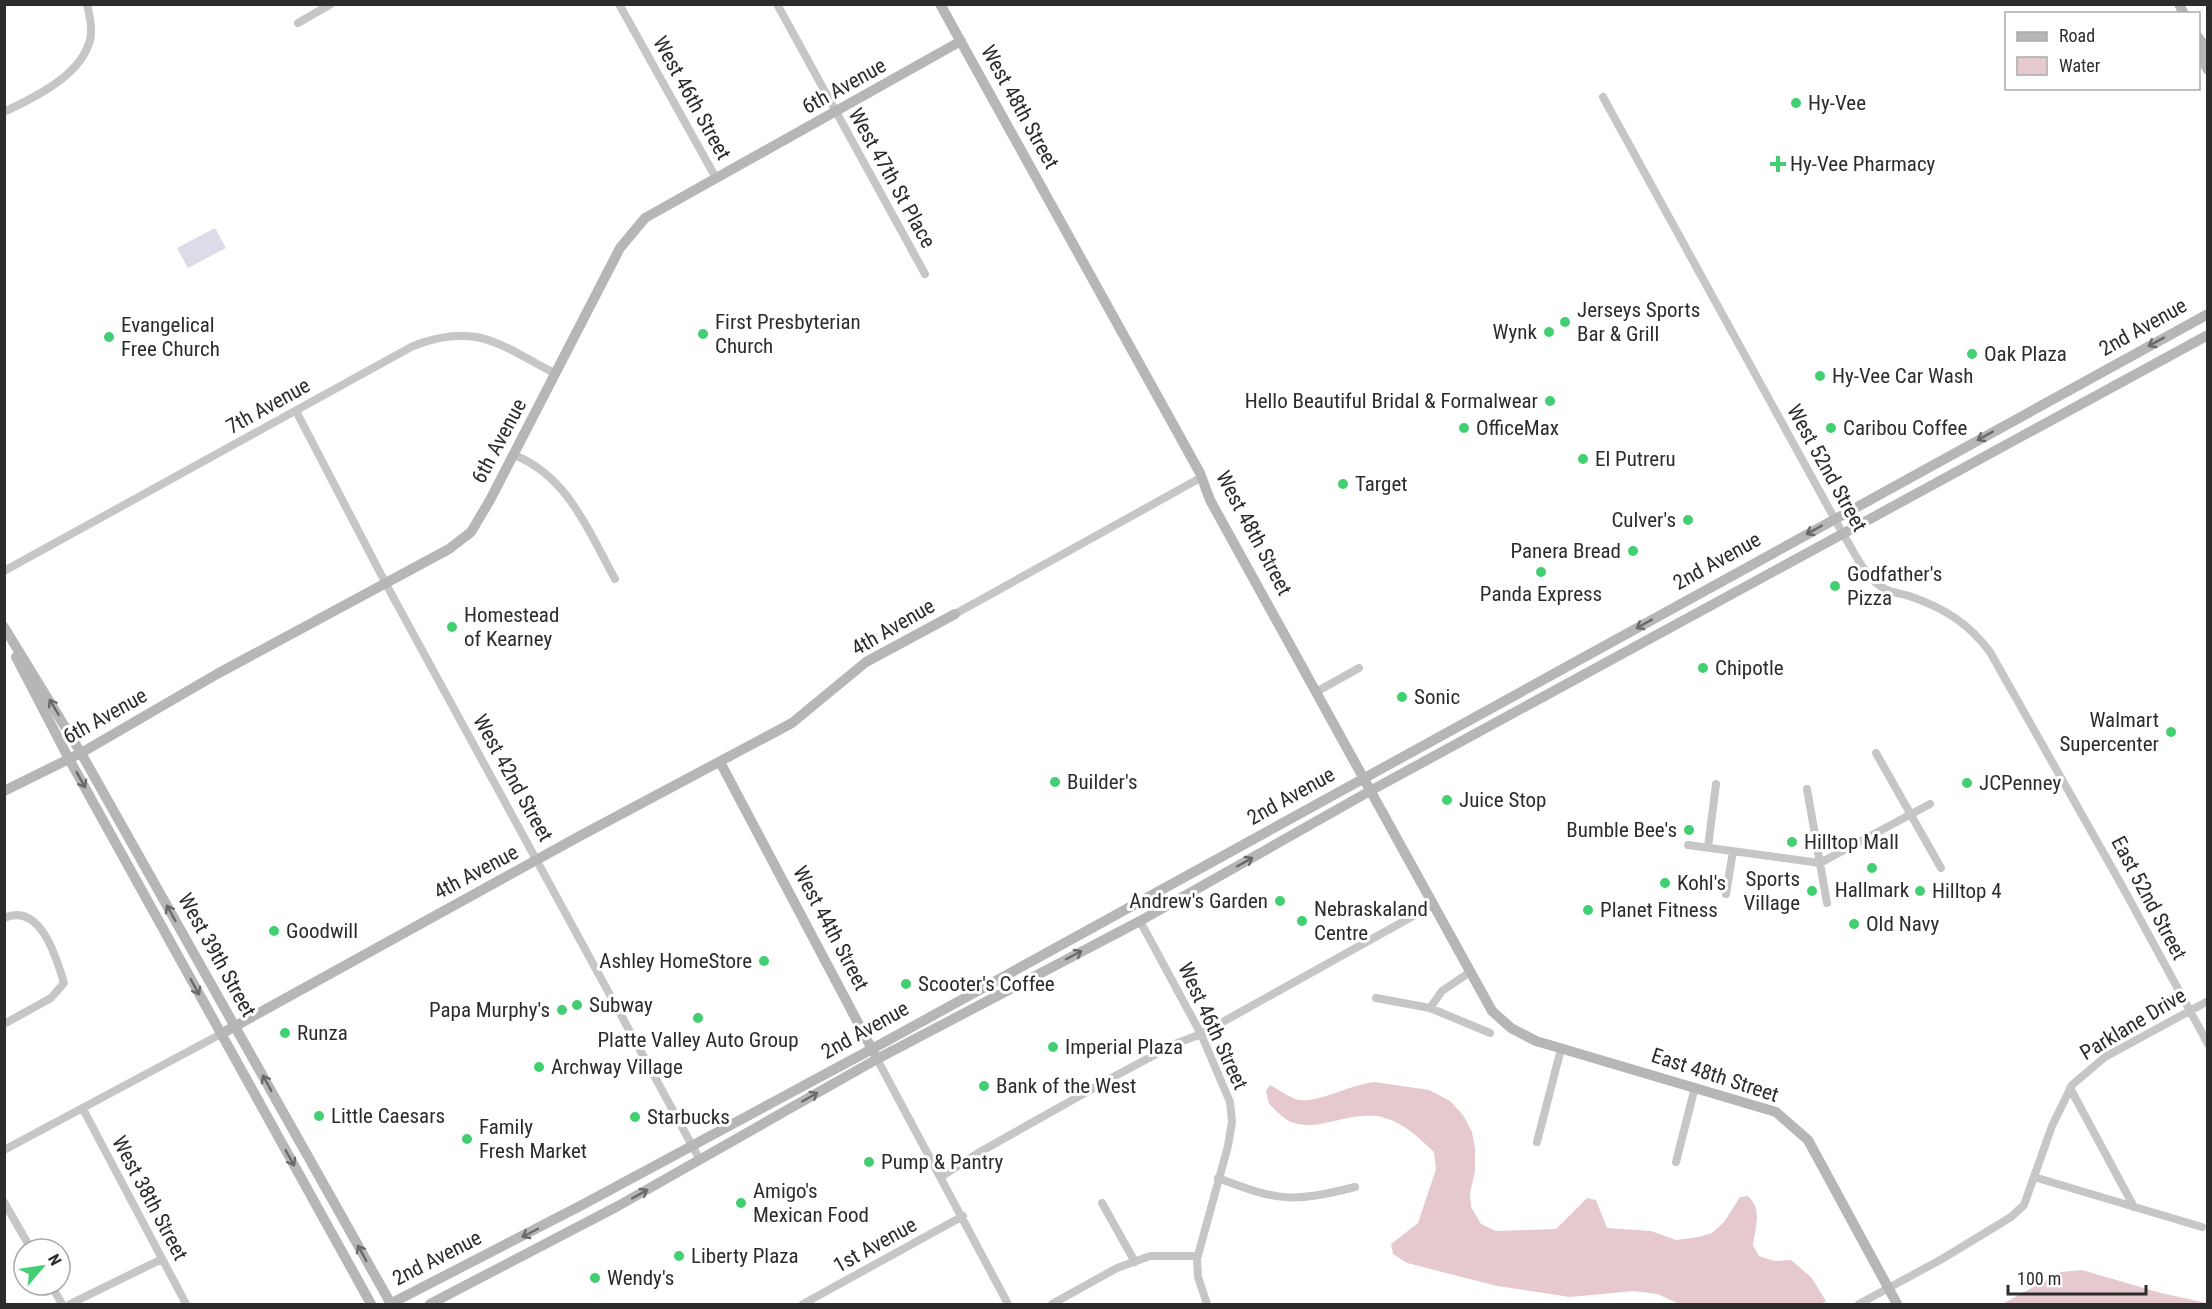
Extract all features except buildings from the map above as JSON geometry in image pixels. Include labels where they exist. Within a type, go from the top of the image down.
[{"type":"main road","name":"West 48th Street","points":[[940,4],[1202,477],[1210,500],[1492,1011],[1511,1028],[1561,1049]]},
{"type":"main road","name":"6th Avenue","points":[[4,791],[81,753],[217,674],[386,584],[449,549],[471,532],[514,455],[620,248],[632,231],[645,218],[961,41]]},
{"type":"main road","points":[[2200,55],[2208,70]]},
{"type":"main road","name":"2nd Avenue","points":[[430,1305],[700,1160],[875,1054],[1364,778],[2208,314]]},
{"type":"main road","name":"2nd Avenue","points":[[391,1304],[693,1146],[1140,921],[1370,791],[2208,335]]},
{"type":"main road","name":"4th Avenue","points":[[221,1034],[792,723],[866,662],[955,614]]},
{"type":"main road","name":"West 39th Street","points":[[4,627],[81,753],[391,1304]]},
{"type":"main road","name":"West 39th Street","points":[[4,635],[69,759],[371,1305]]},
{"type":"main road","name":"West 44th Street","points":[[720,762],[875,1054]]},
{"type":"main road","name":"East 48th Street","points":[[1561,1049],[1776,1112],[1808,1140],[1897,1305]]},
{"type":"street","points":[[4,112],[69,73],[88,46],[92,23],[87,4]]},
{"type":"street","points":[[298,23],[331,4]]},
{"type":"street","name":"West 46th Street","points":[[619,4],[716,178]]},
{"type":"street","name":"West 47th St Place","points":[[777,4],[925,274]]},
{"type":"street","name":"West 52nd Street","points":[[1603,97],[1834,519],[1870,578],[1886,589],[1934,605],[1960,618],[1975,631],[1990,652],[2075,800]]},
{"type":"street","name":"7th Avenue","points":[[4,571],[413,346],[456,333],[483,338],[556,374]]},
{"type":"street","name":"West 42nd Street","points":[[296,411],[386,584],[700,1160]]},
{"type":"street","points":[[514,455],[532,462],[554,480],[571,500],[615,579]]},
{"type":"street","points":[[955,614],[1202,477]]},
{"type":"street","points":[[1316,692],[1359,668]]},
{"type":"street","points":[[1876,753],[1941,868]]},
{"type":"street","points":[[1708,847],[1716,784]]},
{"type":"street","points":[[1807,789],[1827,903]]},
{"type":"street","name":"East 52nd Street","points":[[2075,800],[2208,1044]]},
{"type":"street","points":[[1688,844],[1820,863],[1930,804]]},
{"type":"street","points":[[1726,894],[1733,851]]},
{"type":"street","points":[[941,1177],[978,1153],[1117,1075],[1175,1044],[1202,1034],[1433,905]]},
{"type":"street","points":[[4,918],[21,914],[30,917],[57,959],[64,982],[51,998],[4,1024]]},
{"type":"street","name":"West 46th Street","points":[[1140,921],[1202,1034],[1230,1102],[1232,1122],[1198,1256],[1198,1277],[1207,1305]]},
{"type":"street","points":[[1430,1008],[1442,991],[1470,972]]},
{"type":"street","points":[[1376,998],[1430,1008],[1490,1033]]},
{"type":"street","name":"Parklane Drive","points":[[1859,1305],[2011,1217],[2024,1205],[2052,1126],[2070,1088],[2105,1057],[2208,1001]]},
{"type":"street","name":"4th Avenue","points":[[4,1150],[221,1034]]},
{"type":"street","points":[[1538,1142],[1561,1049]]},
{"type":"street","name":"West 44th Street","points":[[875,1054],[963,1216],[1008,1305]]},
{"type":"street","points":[[1676,1162],[1695,1088]]},
{"type":"street","points":[[2070,1088],[2134,1207]]},
{"type":"street","name":"West 38th Street","points":[[82,1109],[186,1305]]},
{"type":"street","points":[[2034,1177],[2202,1227]]},
{"type":"street","points":[[1218,1178],[1257,1193],[1284,1199],[1314,1198],[1355,1187]]},
{"type":"street","points":[[4,1202],[24,1237]]},
{"type":"street","points":[[1102,1203],[1135,1262]]},
{"type":"street","name":"1st Avenue","points":[[803,1305],[963,1216]]},
{"type":"street","points":[[1052,1305],[1117,1268],[1164,1255],[1198,1256]]},
{"type":"street","points":[[70,1305],[162,1259]]},
{"type":"shaded area","points":[[215,228],[226,248],[188,268],[177,248]]},
{"type":"water","points":[[1375,1082],[1429,1090],[1450,1101],[1463,1115],[1472,1132],[1475,1148],[1475,1171],[1470,1193],[1471,1207],[1481,1224],[1496,1231],[1556,1229],[1587,1198],[1596,1200],[1607,1228],[1651,1231],[1676,1240],[1712,1233],[1724,1222],[1740,1197],[1748,1196],[1753,1201],[1757,1213],[1753,1246],[1759,1256],[1774,1261],[1791,1260],[1811,1277],[1826,1301],[1822,1304],[1680,1304],[1657,1294],[1634,1291],[1570,1297],[1497,1286],[1407,1263],[1393,1254],[1391,1244],[1418,1223],[1436,1169],[1434,1152],[1405,1128],[1385,1118],[1361,1116],[1316,1125],[1290,1122],[1269,1104],[1266,1091],[1270,1085],[1292,1098],[1308,1100]]},
{"type":"water","points":[[2082,1270],[2207,1304],[2002,1304],[2061,1272]]},
{"type":"place","name":"Hy-Vee","points":[[1796,103]]},
{"type":"place","name":"Hy-Vee Pharmacy","points":[[1778,164]]},
{"type":"place","name":"Jerseys Sports Bar & Grill","points":[[1565,322]]},
{"type":"place","name":"Wynk","points":[[1549,332]]},
{"type":"place","name":"First Presbyterian Church","points":[[703,334]]},
{"type":"place","name":"Evangelical Free Church","points":[[109,337]]},
{"type":"place","name":"Oak Plaza","points":[[1972,354]]},
{"type":"place","name":"Hy-Vee Car Wash","points":[[1820,376]]},
{"type":"place","name":"Hello Beautiful Bridal & Formalwear","points":[[1550,401]]},
{"type":"place","name":"OfficeMax","points":[[1464,428]]},
{"type":"place","name":"Caribou Coffee","points":[[1831,428]]},
{"type":"place","name":"El Putreru","points":[[1583,459]]},
{"type":"place","name":"Target","points":[[1343,484]]},
{"type":"place","name":"Culver's","points":[[1688,520]]},
{"type":"place","name":"Panera Bread","points":[[1633,551]]},
{"type":"place","name":"Panda Express","points":[[1541,572]]},
{"type":"place","name":"Godfather's Pizza","points":[[1835,586]]},
{"type":"place","name":"Homestead of Kearney","points":[[452,627]]},
{"type":"place","name":"Chipotle","points":[[1703,668]]},
{"type":"place","name":"Sonic","points":[[1402,697]]},
{"type":"place","name":"Walmart Supercenter","points":[[2171,732]]},
{"type":"place","name":"Builder's","points":[[1055,782]]},
{"type":"place","name":"JCPenney","points":[[1967,783]]},
{"type":"place","name":"Juice Stop","points":[[1447,800]]},
{"type":"place","name":"Bumble Bee's","points":[[1689,830]]},
{"type":"place","name":"Hilltop Mall","points":[[1792,842]]},
{"type":"place","name":"Hallmark","points":[[1872,868]]},
{"type":"place","name":"Kohl's","points":[[1665,883]]},
{"type":"place","name":"Sports Village","points":[[1812,891]]},
{"type":"place","name":"Hilltop 4","points":[[1920,891]]},
{"type":"place","name":"Andrew's Garden","points":[[1280,901]]},
{"type":"place","name":"Planet Fitness","points":[[1588,910]]},
{"type":"place","name":"Nebraskaland Centre","points":[[1302,921]]},
{"type":"place","name":"Old Navy","points":[[1854,924]]},
{"type":"place","name":"Goodwill","points":[[274,931]]},
{"type":"place","name":"Ashley HomeStore","points":[[764,961]]},
{"type":"place","name":"Scooter's Coffee","points":[[906,984]]},
{"type":"place","name":"Subway","points":[[577,1005]]},
{"type":"place","name":"Papa Murphy's","points":[[562,1010]]},
{"type":"place","name":"Platte Valley Auto Group","points":[[698,1018]]},
{"type":"place","name":"Runza","points":[[285,1033]]},
{"type":"place","name":"Imperial Plaza","points":[[1053,1047]]},
{"type":"place","name":"Archway Village","points":[[539,1067]]},
{"type":"place","name":"Bank of the West","points":[[984,1086]]},
{"type":"place","name":"Little Caesars","points":[[319,1116]]},
{"type":"place","name":"Starbucks","points":[[635,1117]]},
{"type":"place","name":"Family Fresh Market","points":[[467,1139]]},
{"type":"place","name":"Pump & Pantry","points":[[869,1162]]},
{"type":"place","name":"Amigo's Mexican Food","points":[[741,1203]]},
{"type":"place","name":"Liberty Plaza","points":[[679,1256]]},
{"type":"place","name":"Wendy's","points":[[595,1278]]}]
